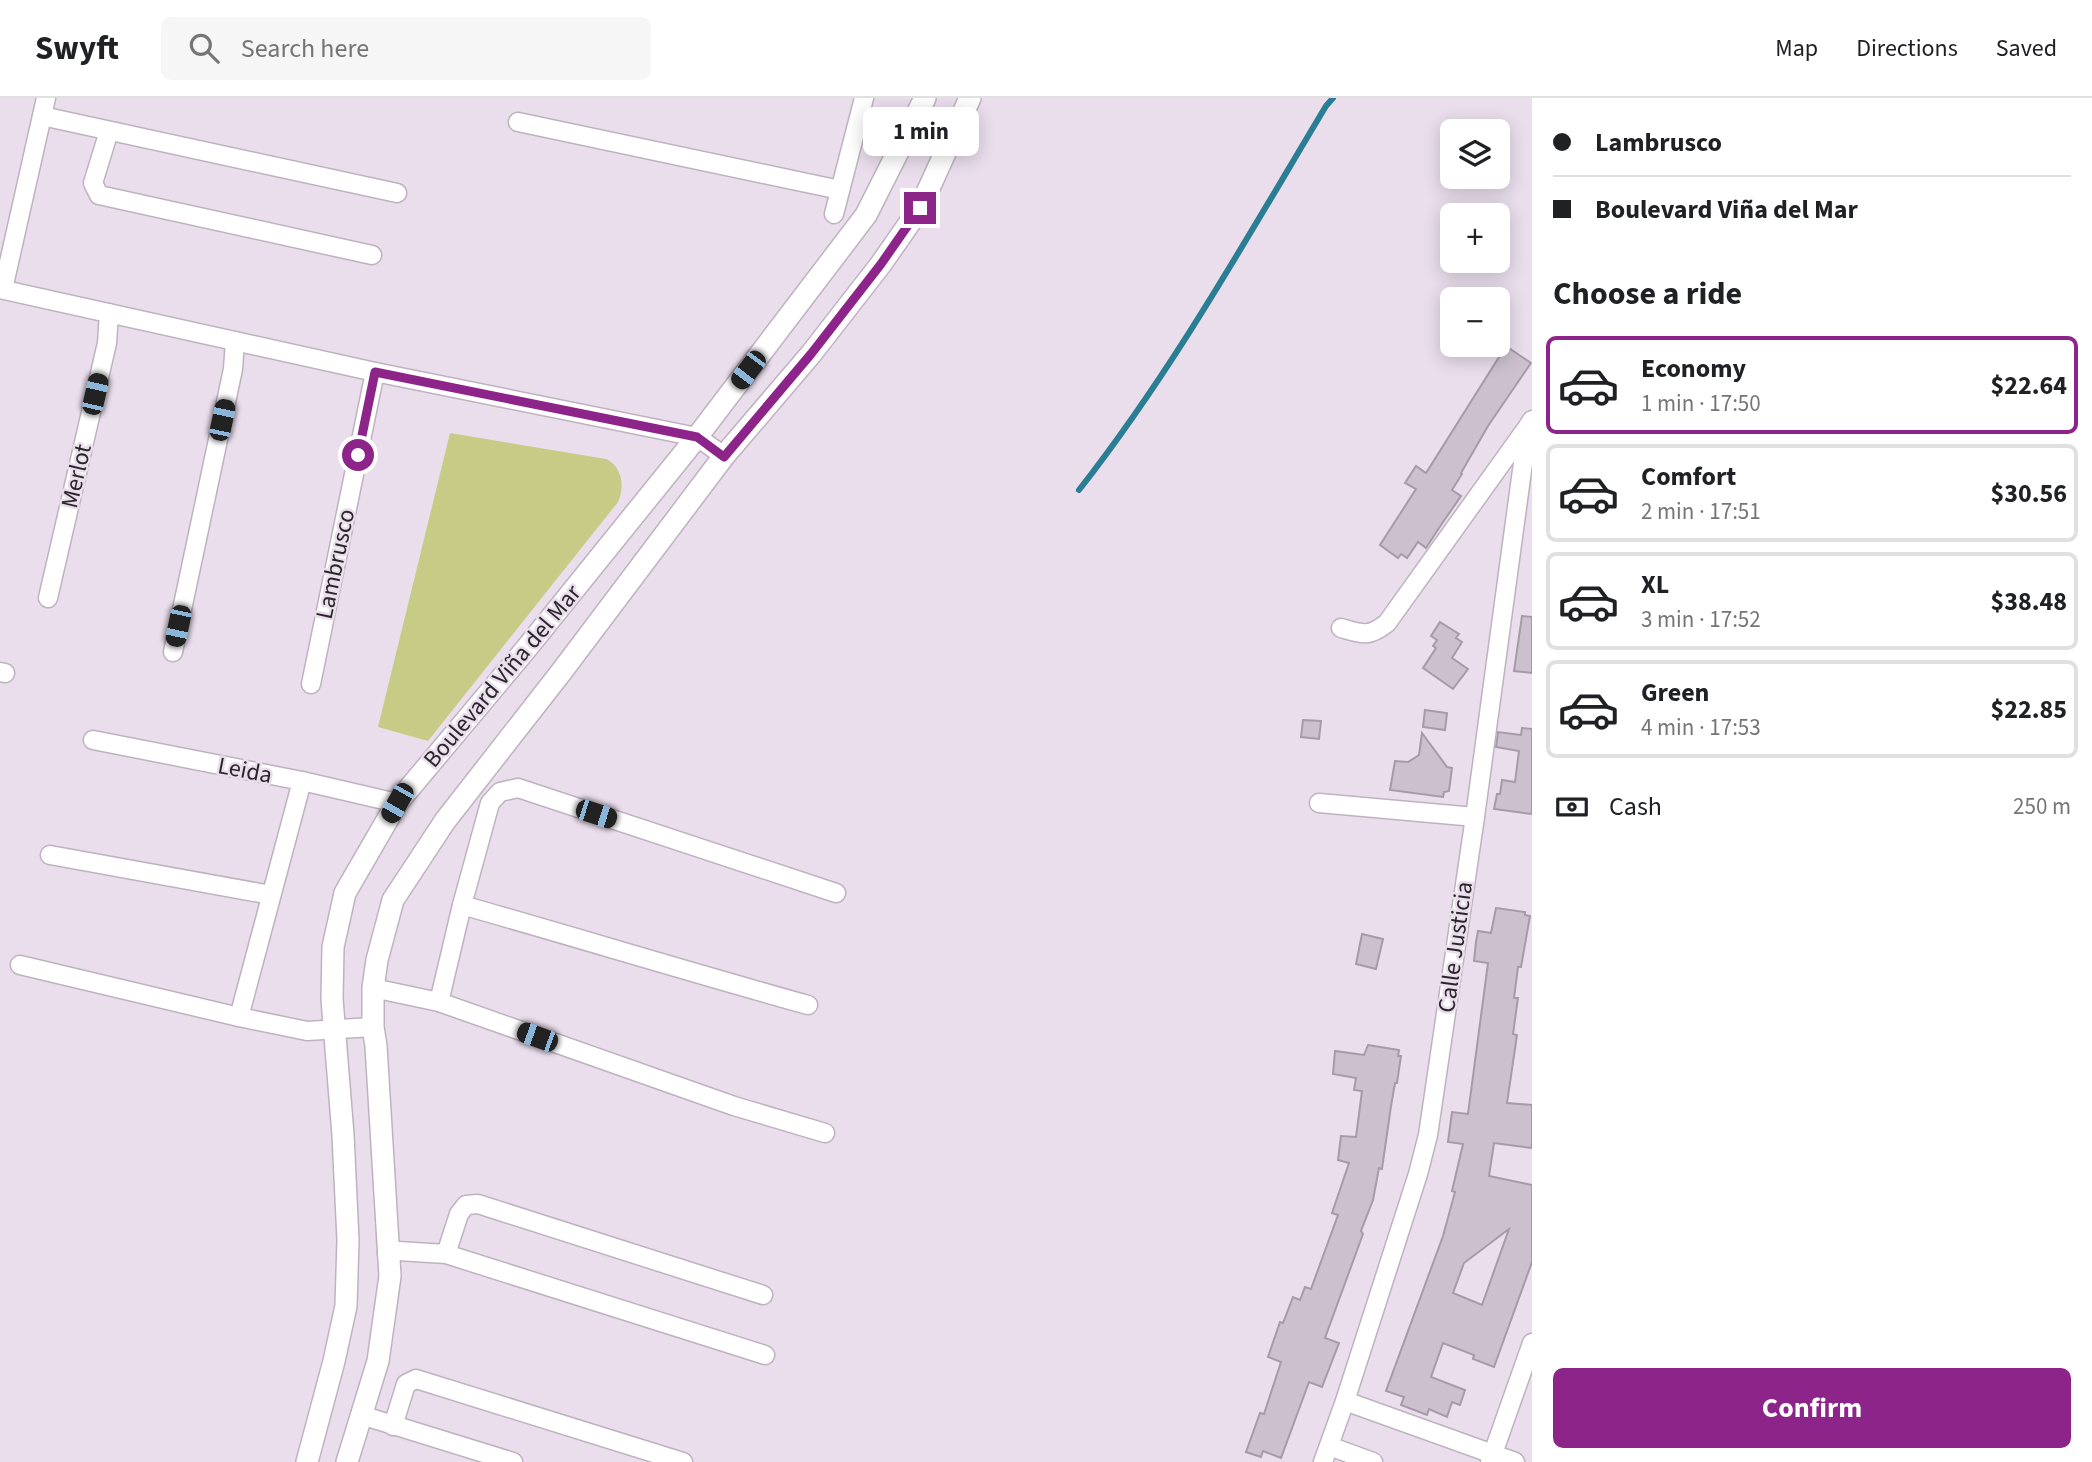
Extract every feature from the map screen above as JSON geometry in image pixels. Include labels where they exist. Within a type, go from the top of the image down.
[{"type":"street","points":[[46,98],[1,289],[375,372],[697,437],[724,457]]},
{"type":"street","points":[[834,214],[864,98]]},
{"type":"street","name":"Boulevard Viña del Mar","points":[[307,1462],[346,1306],[348,1241],[334,1031],[334,947],[345,893],[397,803],[526,649],[697,437],[866,215],[925,98]]},
{"type":"street","name":"Boulevard Viña del Mar","points":[[347,1462],[378,1361],[390,1276],[373,1027],[373,988],[377,960],[393,900],[437,832],[724,457],[811,354],[881,264],[920,208],[970,98]]},
{"type":"street","points":[[42,116],[397,193]]},
{"type":"street","points":[[518,122],[840,190]]},
{"type":"street","points":[[109,131],[93,183],[99,195],[372,255]]},
{"type":"street","name":"Merlot","points":[[48,598],[107,344],[109,313]]},
{"type":"street","points":[[173,652],[233,369],[234,341]]},
{"type":"street","name":"Lambrusco","points":[[311,684],[375,372]]},
{"type":"street","points":[[1341,628],[1364,635],[1387,623],[1530,423]]},
{"type":"street","name":"Calle Justicia","points":[[1326,1454],[1418,1174],[1428,1135],[1530,423]]},
{"type":"street","name":"Leida","points":[[93,740],[302,781],[397,803]]},
{"type":"street","points":[[239,1017],[302,781]]},
{"type":"street","points":[[439,1002],[490,803],[500,792],[518,788],[836,892]]},
{"type":"street","points":[[1319,803],[1475,817]]},
{"type":"street","points":[[50,855],[271,895]]},
{"type":"street","points":[[462,905],[808,1004]]},
{"type":"street","points":[[20,965],[307,1031],[373,1027]]},
{"type":"street","points":[[373,988],[439,1002],[734,1106],[825,1133]]},
{"type":"street","points":[[446,1254],[459,1214],[466,1205],[478,1205],[763,1295]]},
{"type":"street","points":[[387,1253],[398,1251],[446,1254],[765,1355]]},
{"type":"street","points":[[1492,1458],[1532,1343]]},
{"type":"street","points":[[393,1426],[406,1384],[416,1379],[682,1462]]},
{"type":"street","points":[[1345,1401],[1492,1458],[1515,1462]]},
{"type":"street","points":[[361,1415],[513,1462]]},
{"type":"street","points":[[1326,1454],[1373,1462]]},
{"type":"green space","points":[[450,433],[606,459],[619,472],[621,490],[618,502],[428,741],[378,727]]},
{"type":"building","points":[[1510,349],[1531,363],[1488,426],[1461,473],[1452,490],[1461,496],[1426,548],[1418,542],[1407,558],[1401,554],[1398,558],[1380,545],[1416,489],[1405,483],[1416,466],[1426,473],[1499,357],[1510,357]]},
{"type":"building","points":[[1522,616],[1532,617],[1532,673],[1514,671]]},
{"type":"building","points":[[1440,622],[1459,634],[1456,638],[1462,642],[1452,658],[1468,669],[1453,689],[1423,668],[1436,648],[1433,646],[1437,640],[1431,636]]},
{"type":"building","points":[[1425,710],[1447,713],[1445,730],[1423,727]]},
{"type":"building","points":[[1303,720],[1321,721],[1319,739],[1301,737]]},
{"type":"building","points":[[1522,728],[1532,729],[1532,814],[1494,809],[1502,780],[1515,782],[1519,751],[1496,747],[1498,732],[1521,735]]},
{"type":"building","points":[[1422,733],[1447,767],[1452,768],[1449,791],[1444,792],[1443,797],[1390,790],[1395,761],[1408,762],[1419,755]]},
{"type":"building","points":[[1496,908],[1525,912],[1525,915],[1530,916],[1514,998],[1518,998],[1513,1034],[1517,1035],[1507,1103],[1532,1105],[1532,1148],[1494,1143],[1489,1176],[1532,1185],[1532,1262],[1494,1367],[1473,1359],[1474,1355],[1443,1343],[1431,1377],[1465,1390],[1460,1405],[1452,1402],[1447,1417],[1429,1409],[1427,1415],[1401,1405],[1404,1397],[1386,1391],[1443,1236],[1455,1192],[1452,1191],[1463,1144],[1448,1142],[1452,1112],[1468,1114],[1488,963],[1474,961],[1476,942],[1478,931],[1491,933]],"holes":[[[1509,1229],[1482,1305],[1453,1293],[1464,1263]]]},
{"type":"building","points":[[1362,934],[1383,939],[1376,969],[1356,964]]},
{"type":"building","points":[[1368,1045],[1399,1050],[1398,1056],[1401,1056],[1382,1169],[1379,1168],[1373,1200],[1361,1231],[1363,1234],[1325,1338],[1339,1343],[1322,1387],[1309,1382],[1281,1458],[1263,1451],[1261,1457],[1246,1452],[1260,1413],[1264,1414],[1281,1362],[1268,1357],[1280,1322],[1283,1323],[1293,1297],[1300,1300],[1305,1287],[1311,1289],[1338,1215],[1332,1213],[1349,1163],[1338,1160],[1341,1136],[1356,1137],[1362,1091],[1354,1090],[1356,1078],[1333,1074],[1335,1051],[1364,1055]]},
{"type":"waterway","points":[[1079,490],[1178,350],[1333,98]]},
{"type":"route","points":[[358,455],[375,372],[697,437],[724,457],[811,354],[881,264],[920,208]]}]
